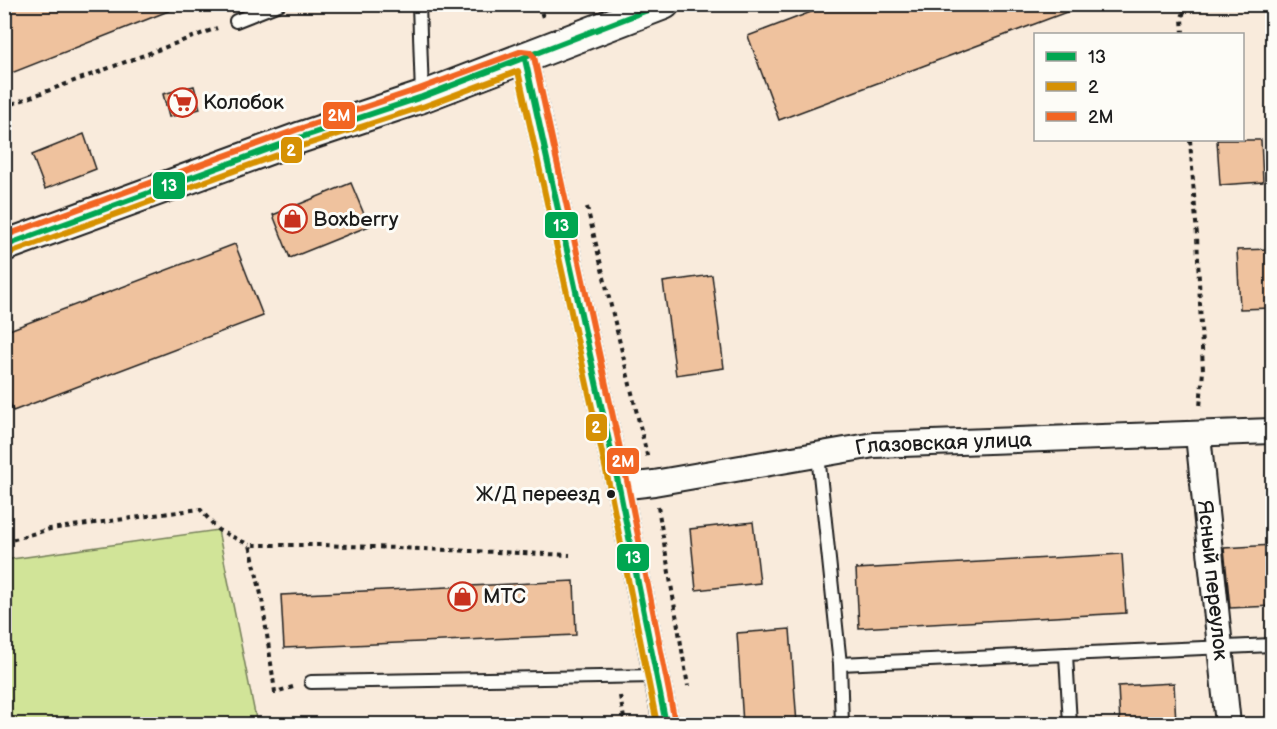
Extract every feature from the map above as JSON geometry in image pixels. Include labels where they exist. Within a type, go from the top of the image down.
[{"type":"street","points":[[4,246],[299,138],[422,97],[664,4]]},
{"type":"street","points":[[538,54],[666,724]]},
{"type":"street","name":"Глазовская улица","points":[[619,487],[874,445],[1272,431]]},
{"type":"street","name":"Ясный переулок","points":[[1198,435],[1228,724]]},
{"type":"lane","points":[[236,21],[279,4]]},
{"type":"lane","points":[[418,4],[422,97]]},
{"type":"lane","points":[[818,455],[840,664],[842,724]]},
{"type":"lane","points":[[840,664],[1272,645]]},
{"type":"lane","points":[[1066,655],[1070,724]]},
{"type":"lane","points":[[311,682],[656,676]]},
{"type":"path","points":[[538,54],[539,4]]},
{"type":"path","points":[[1183,33],[1182,18],[1186,4]]},
{"type":"path","points":[[4,107],[236,21]]},
{"type":"path","points":[[1190,141],[1203,371],[1198,435]]},
{"type":"path","points":[[587,204],[654,483],[689,690]]},
{"type":"path","points":[[4,542],[50,530],[200,509],[218,530],[250,545],[323,545],[570,555]]},
{"type":"path","points":[[250,545],[262,598],[275,692],[311,682]]},
{"type":"path","points":[[617,676],[625,724]]},
{"type":"green space","points":[[218,530],[257,724],[5,724],[5,560]]},
{"type":"building","points":[[21,4],[180,4],[181,6],[4,76],[4,11]]},
{"type":"building","points":[[832,4],[1080,4],[1080,7],[779,120],[748,36]]},
{"type":"building","name":"Колобок","points":[[194,86],[200,109],[169,117],[163,94]]},
{"type":"building","points":[[84,134],[96,169],[45,189],[32,155]]},
{"type":"building","points":[[1261,140],[1263,182],[1220,185],[1217,141]]},
{"type":"building","points":[[351,183],[369,226],[290,258],[273,215]]},
{"type":"building","points":[[235,244],[263,316],[13,411],[4,389],[4,332]]},
{"type":"building","points":[[1272,249],[1272,308],[1240,309],[1237,250]]},
{"type":"building","points":[[712,275],[724,368],[676,375],[663,282]]},
{"type":"building","points":[[753,522],[760,583],[696,590],[690,529]]},
{"type":"building","points":[[1272,545],[1272,606],[1230,608],[1224,548]]},
{"type":"building","points":[[1122,554],[1126,613],[859,628],[856,569]]},
{"type":"building","points":[[574,581],[576,635],[284,648],[281,595]]},
{"type":"building","points":[[790,629],[797,724],[743,724],[737,633]]},
{"type":"building","points":[[1174,683],[1176,724],[1120,724],[1118,686]]},
{"type":"transit line","name":"13","points":[[4,246],[299,138],[422,97],[663,4]]},
{"type":"transit line","name":"2М","points":[[4,236],[296,130],[419,89],[522,51],[530,52],[534,57],[628,485],[675,722]]},
{"type":"transit line","name":"13","points":[[525,59],[619,487],[666,724]]},
{"type":"transit line","name":"2","points":[[7,254],[302,146],[425,106],[518,71],[610,489],[657,724]]},
{"type":"place","name":"Колобок","points":[[182,102]]},
{"type":"place","name":"Boxberry","points":[[292,219]]},
{"type":"place","name":"Ж/Д переезд","points":[[611,494]]},
{"type":"place","name":"МТС","points":[[462,596]]}]
